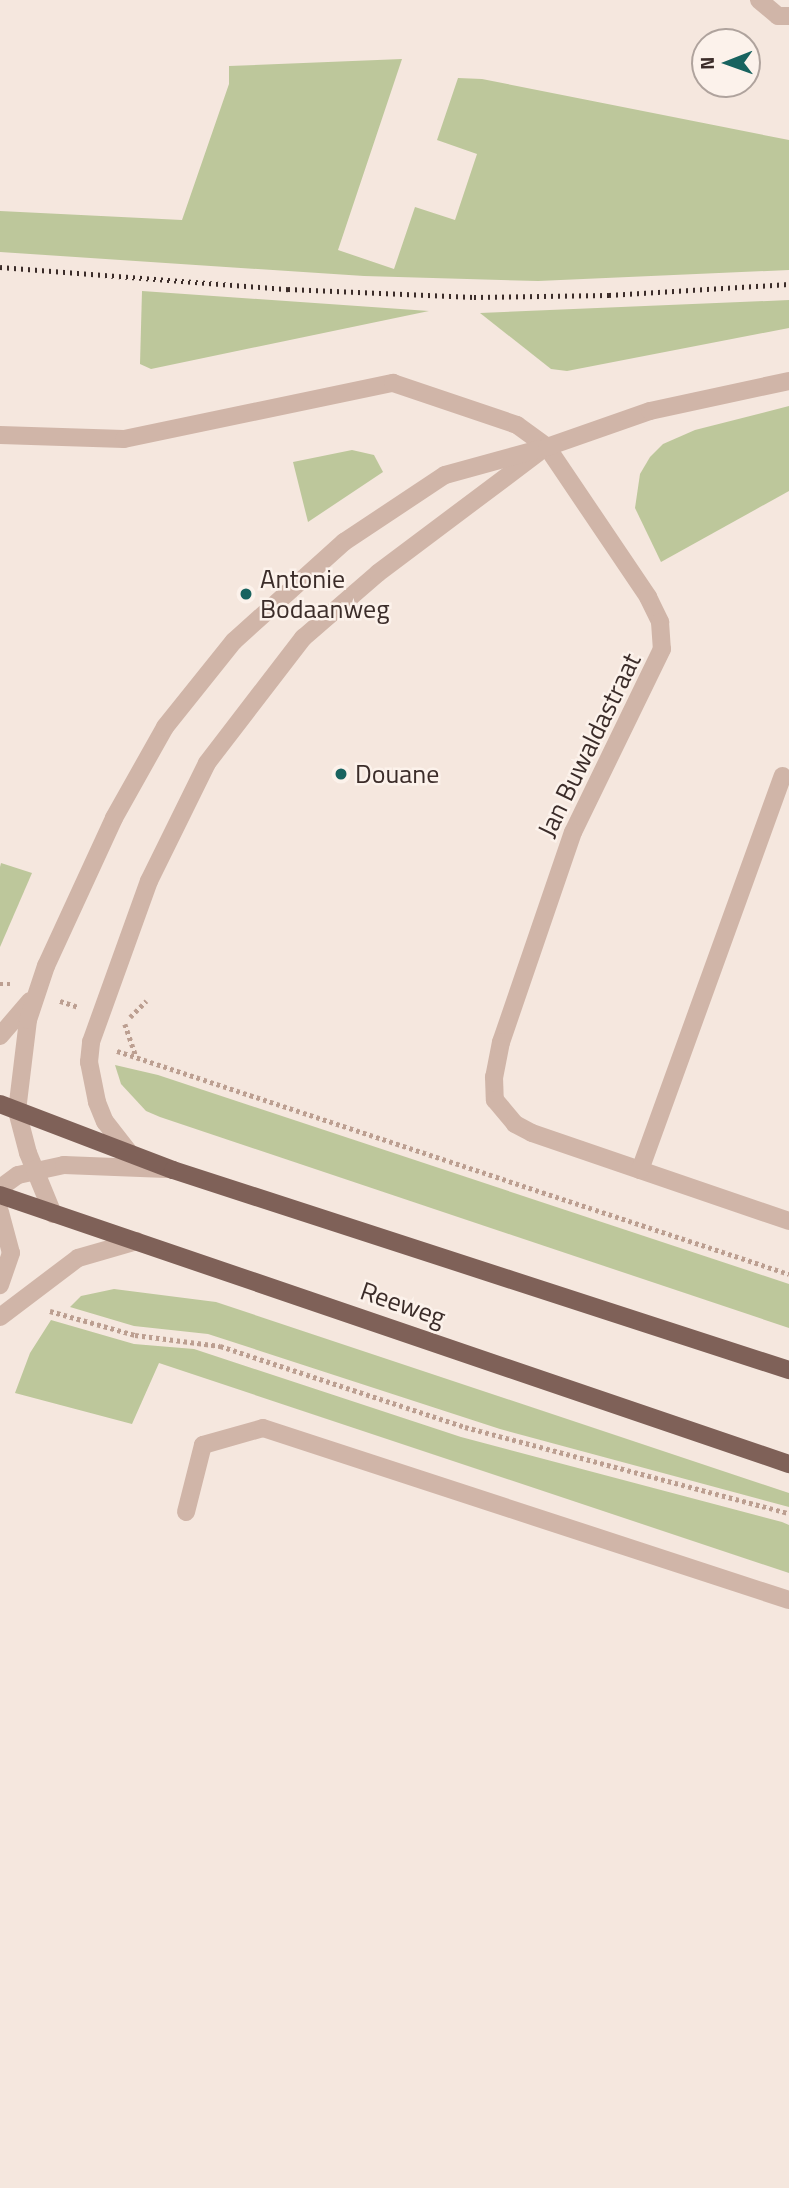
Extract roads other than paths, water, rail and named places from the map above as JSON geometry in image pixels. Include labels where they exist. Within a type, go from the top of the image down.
[{"type":"main road","points":[[9,1107],[173,1170],[789,1370]]},
{"type":"main road","name":"Reeweg","points":[[0,1195],[789,1464]]},
{"type":"street","points":[[759,0],[778,16],[789,16]]},
{"type":"street","points":[[53,1214],[9,1107],[37,993],[89,867],[140,770],[166,727],[234,640],[344,542],[445,475],[547,447],[650,411],[789,381]]},
{"type":"street","name":"Jan Buwaldastraat","points":[[0,435],[124,439],[393,383],[517,425],[547,447],[648,597],[660,622],[662,649],[589,793],[501,1042],[494,1077],[495,1100],[514,1124],[640,1170]]},
{"type":"street","points":[[128,1151],[105,1122],[97,1102],[89,1062],[91,1042],[116,964],[182,807],[233,723],[271,673],[303,638],[378,573],[547,447]]},
{"type":"street","points":[[783,776],[640,1170],[789,1221]]},
{"type":"street","points":[[0,1036],[37,993]]},
{"type":"street","points":[[0,1188],[34,1170],[90,1165],[173,1170]]},
{"type":"street","points":[[0,1212],[11,1253],[0,1285]]},
{"type":"street","points":[[0,1314],[78,1258],[137,1241]]},
{"type":"street","points":[[186,1511],[203,1445],[263,1428],[789,1600]]},
{"type":"railway","points":[[0,267],[288,289],[474,297],[609,295],[789,284]]},
{"type":"place","name":"Antonie Bodaanweg","points":[[246,594]]},
{"type":"place","name":"Douane","points":[[341,774]]}]
